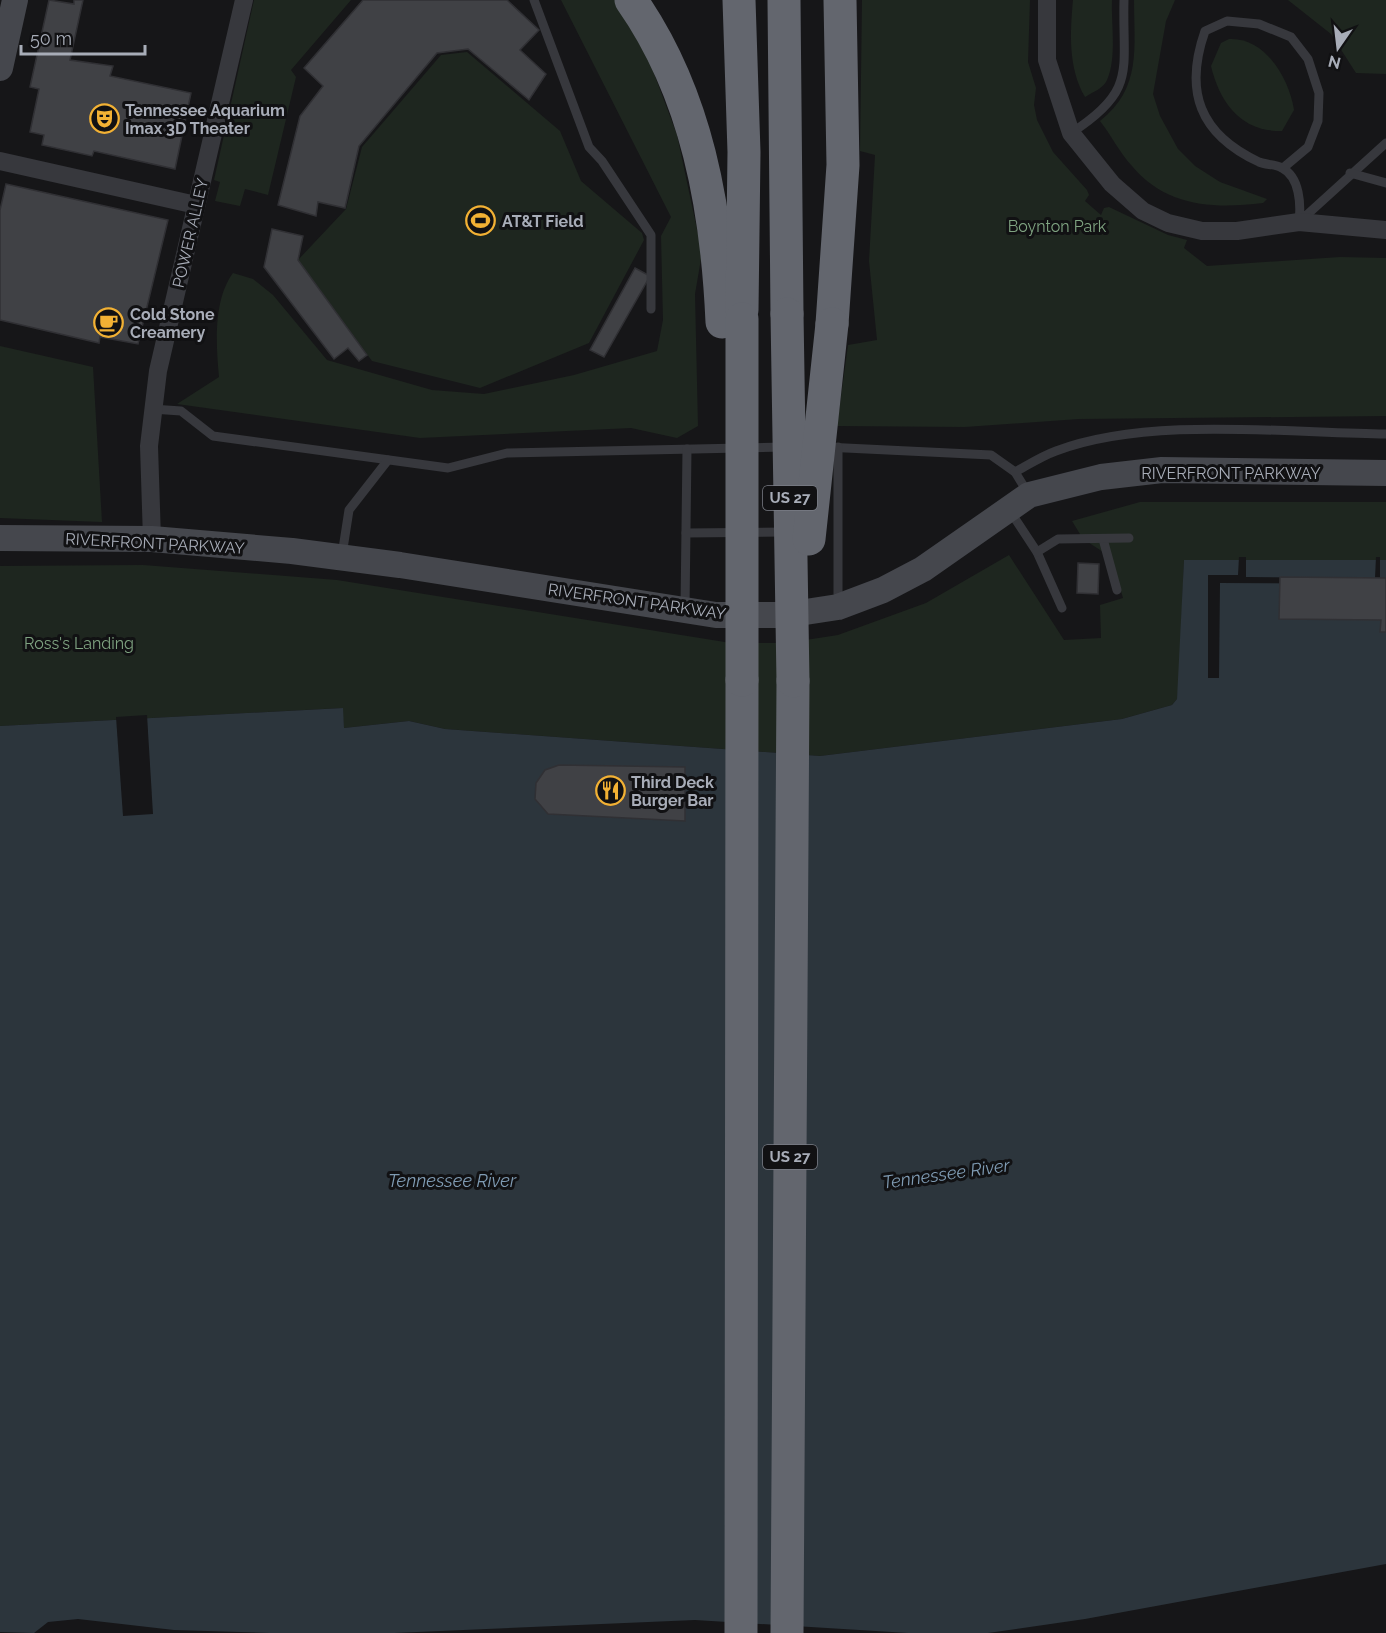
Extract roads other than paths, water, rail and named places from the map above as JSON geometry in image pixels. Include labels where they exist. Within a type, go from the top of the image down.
[{"type":"highway","points":[[732,321],[744,152],[739,0]]},
{"type":"highway","name":"US 27","points":[[784,0],[793,681],[787,1633]]},
{"type":"highway","points":[[793,681],[832,324],[843,165],[840,0]]},
{"type":"highway","points":[[639,8],[668,64],[689,116],[703,167],[720,270],[732,321]]},
{"type":"highway","name":"US 27","points":[[732,321],[742,680],[741,1633]]},
{"type":"highway","points":[[720,1633],[742,1386]]},
{"type":"main road","points":[[0,68],[15,0]]},
{"type":"main road","name":"RIVERFRONT PARKWAY","points":[[0,538],[152,539],[342,557],[685,611],[716,615],[786,615],[838,607],[883,591],[923,569],[1019,502],[1101,477],[1162,470],[1386,473]]},
{"type":"street","name":"POWER ALLEY","points":[[152,539],[148,483],[152,409],[158,371],[244,0]]},
{"type":"street","points":[[1047,0],[1047,60],[1071,133],[1112,184],[1143,211],[1168,223],[1202,231],[1237,231],[1299,222],[1386,231]]},
{"type":"street","points":[[0,161],[196,205]]},
{"type":"lane","points":[[534,0],[589,147],[602,161],[651,236],[651,309]]},
{"type":"lane","points":[[1071,133],[1090,121],[1115,97],[1123,80],[1124,0]]},
{"type":"lane","points":[[1283,168],[1308,147],[1318,122],[1319,93],[1308,59],[1291,38],[1259,24],[1227,21],[1205,31],[1196,57],[1195,89],[1206,120],[1226,142],[1261,163],[1283,168],[1296,186],[1301,203],[1299,222]]},
{"type":"lane","points":[[1299,222],[1350,173],[1386,143]]},
{"type":"lane","points":[[1350,173],[1386,183]]},
{"type":"lane","points":[[152,409],[181,411],[213,436],[448,468],[507,453],[838,447],[990,455],[1015,472],[1019,502],[1037,552],[1062,609]]},
{"type":"lane","points":[[1015,472],[1055,451],[1118,434],[1216,429],[1386,434]]},
{"type":"lane","points":[[838,447],[838,607]]},
{"type":"lane","points":[[685,611],[687,449]]},
{"type":"lane","points":[[342,557],[349,510],[388,460]]},
{"type":"lane","points":[[686,533],[815,532]]},
{"type":"lane","points":[[826,532],[838,532]]},
{"type":"lane","points":[[1037,552],[1058,539],[1129,538]]},
{"type":"lane","points":[[1103,539],[1117,590]]},
{"type":"water","name":"Tennessee River","points":[[1184,560],[1386,560],[1386,1564],[1085,1619],[988,1633],[908,1633],[695,1620],[394,1633],[270,1633],[174,1630],[78,1619],[48,1622],[34,1633],[0,1632],[0,726],[343,708],[344,728],[409,721],[445,729],[820,756],[1122,719],[1172,705],[1177,699]]},
{"type":"place","name":"Tennessee Aquarium Imax 3D Theater","points":[[104,119]]},
{"type":"place","name":"AT&T Field","points":[[481,221]]},
{"type":"place","name":"Cold Stone Creamery","points":[[109,323]]},
{"type":"place","name":"Third Deck Burger Bar","points":[[610,791]]},
{"type":"park label","name":"Boynton Park","points":[[1057,226]]},
{"type":"park label","name":"Ross's Landing","points":[[79,643]]}]
